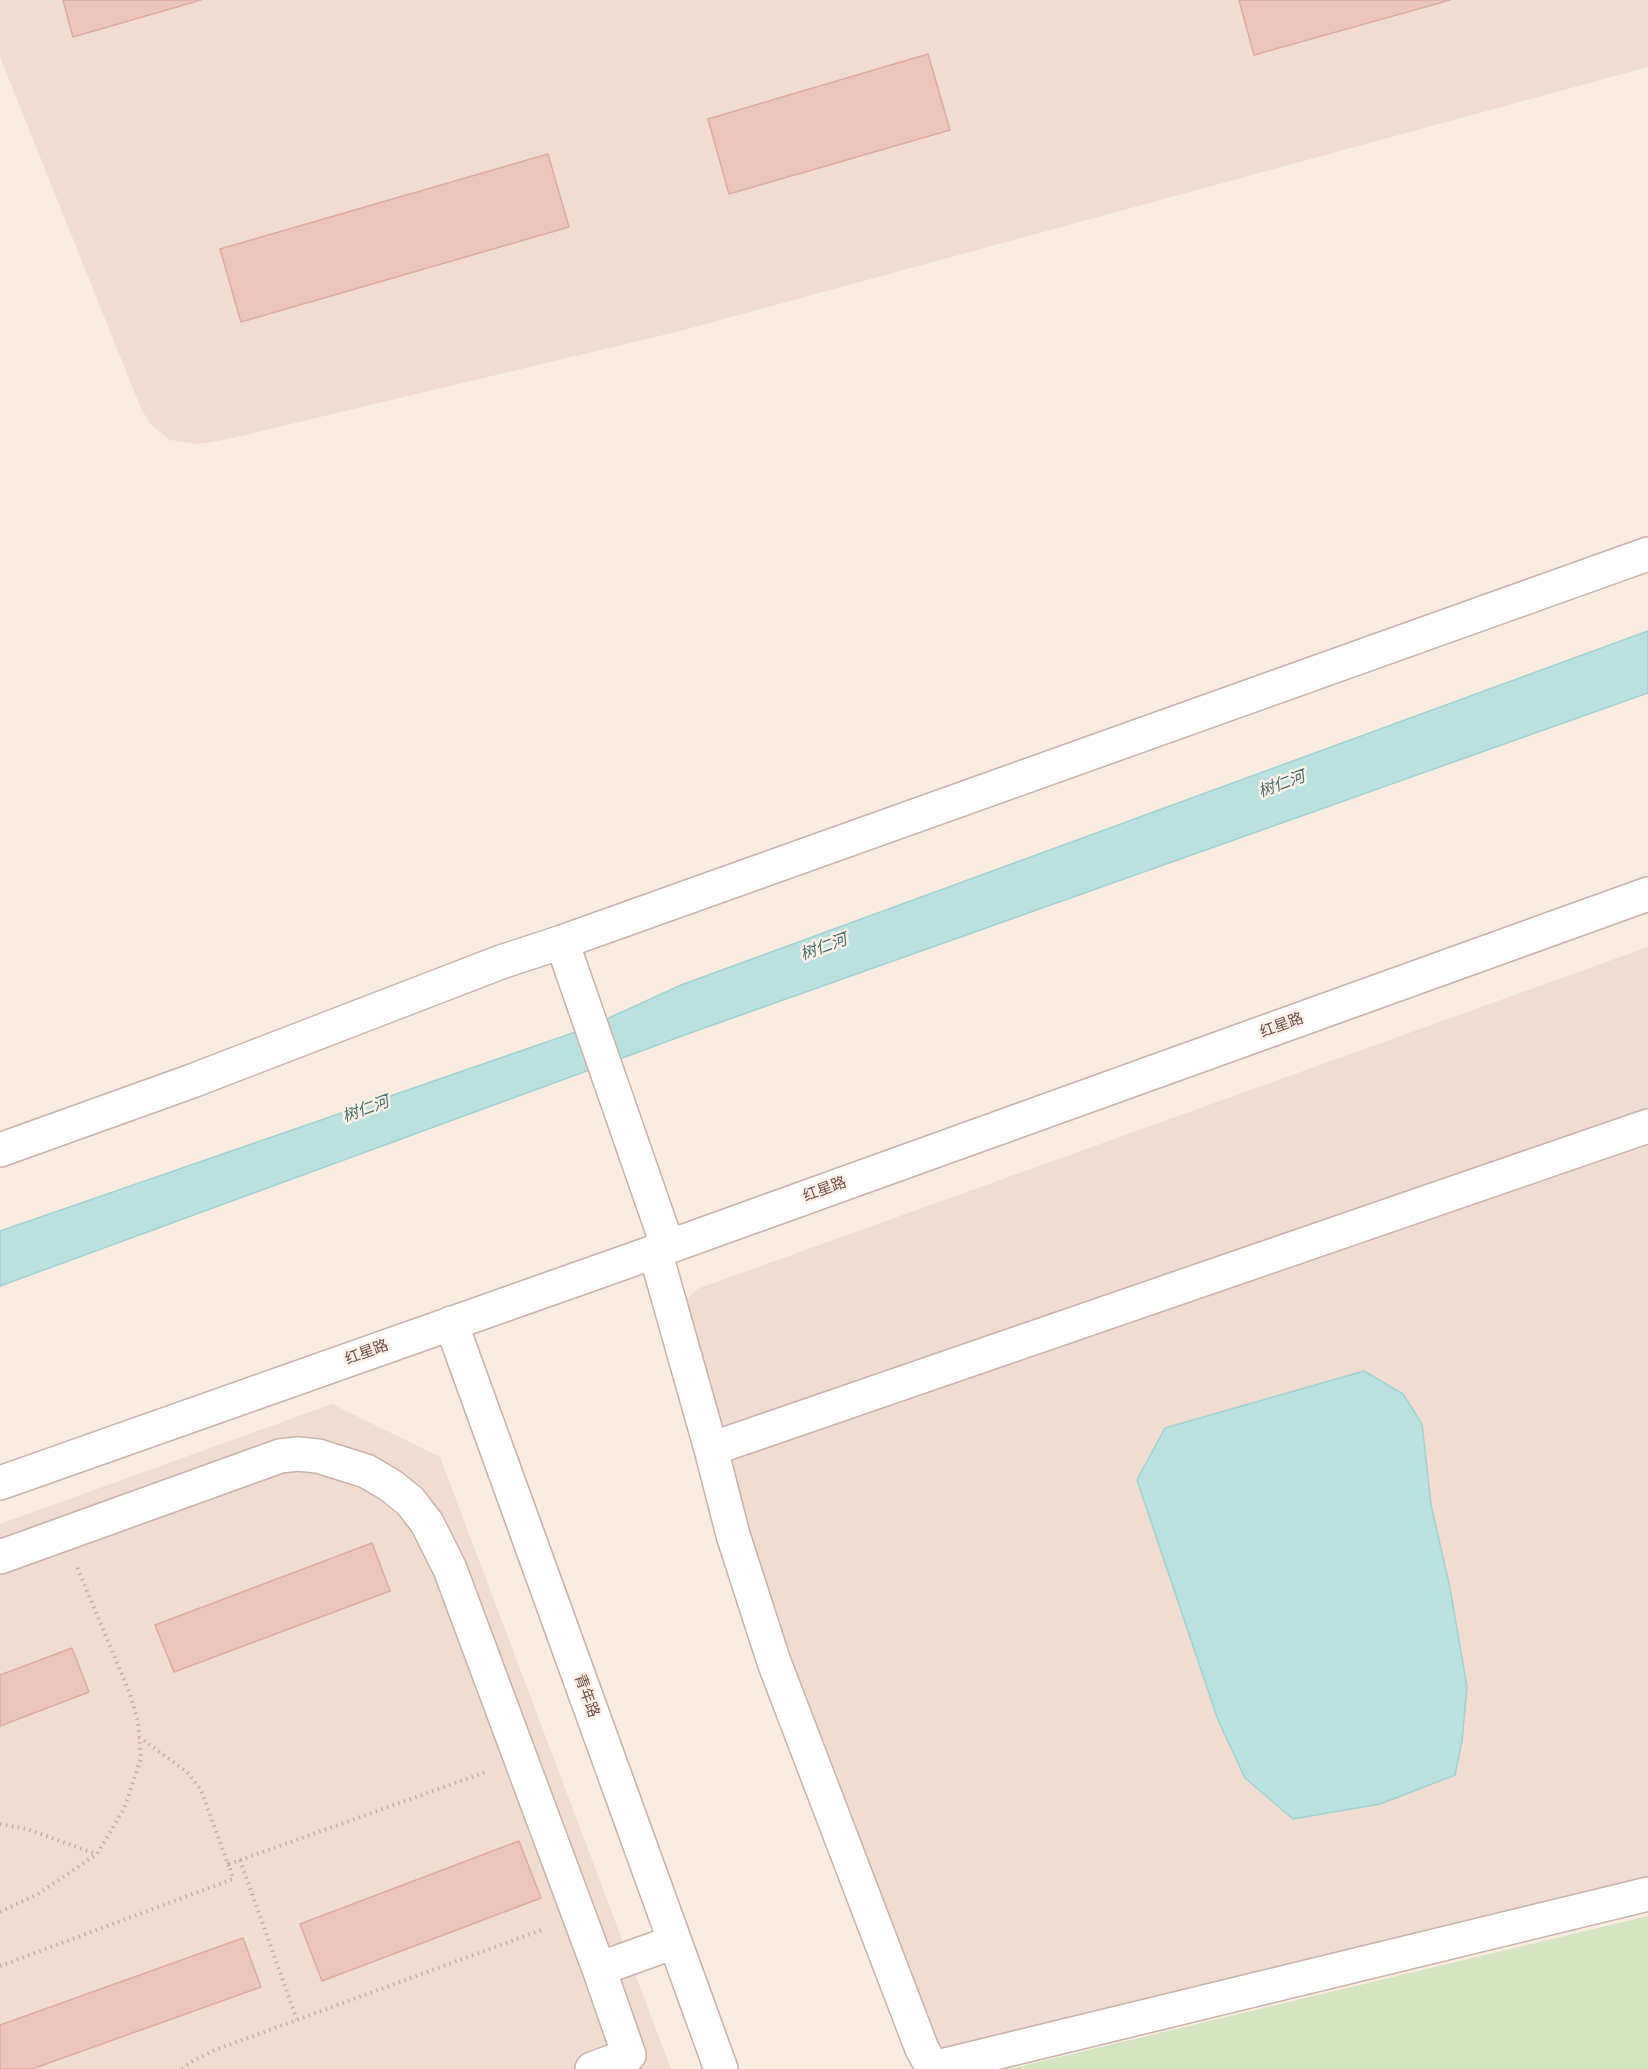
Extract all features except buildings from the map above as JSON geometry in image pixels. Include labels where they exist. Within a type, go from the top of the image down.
[{"type":"street","points":[[0,1150],[192,1082],[501,962],[1648,554]]},
{"type":"street","name":"红星路","points":[[0,1484],[662,1249],[1648,894]]},
{"type":"street","points":[[562,942],[626,1127],[662,1249],[732,1535],[774,1662],[922,2049],[933,2068],[1648,1894]]},
{"type":"street","points":[[711,1449],[1648,1126]]},
{"type":"street","name":"青年路","points":[[452,1323],[721,2069]]},
{"type":"street","points":[[0,1557],[280,1456],[298,1454],[318,1456],[366,1471],[390,1485],[410,1501],[426,1523],[450,1569],[599,1969],[628,2055],[591,2069]]},
{"type":"street","points":[[599,1969],[674,1942]]},
{"type":"path","points":[[0,1912],[38,1894],[97,1854],[124,1809],[141,1758],[138,1722],[130,1694],[64,1534]]},
{"type":"path","points":[[139,1737],[187,1772],[201,1790],[233,1879]]},
{"type":"path","points":[[233,1879],[229,1864],[521,1760]]},
{"type":"path","points":[[0,1824],[27,1829],[97,1854]]},
{"type":"path","points":[[240,1860],[297,2020]]},
{"type":"path","points":[[0,1966],[233,1879]]},
{"type":"path","points":[[182,2069],[215,2050],[579,1916]]},
{"type":"shaded area","points":[[0,0],[1648,0],[1648,67],[680,331],[228,439],[198,444],[170,440],[150,424],[140,406],[0,57]]},
{"type":"shaded area","points":[[1648,947],[1648,1889],[939,2058],[742,1527],[683,1303],[697,1289]]},
{"type":"shaded area","points":[[332,1404],[440,1457],[671,2069],[0,2069],[0,1524]]},
{"type":"green space","points":[[1648,1916],[1648,2069],[1009,2069]]},
{"type":"water","name":"树仁河","points":[[1648,631],[1648,693],[693,1032],[0,1286],[0,1231],[587,1028],[681,985]]},
{"type":"water","points":[[1364,1371],[1403,1394],[1422,1424],[1431,1505],[1450,1588],[1467,1687],[1462,1741],[1455,1775],[1380,1804],[1293,1819],[1245,1778],[1218,1720],[1137,1480],[1165,1428]]}]
